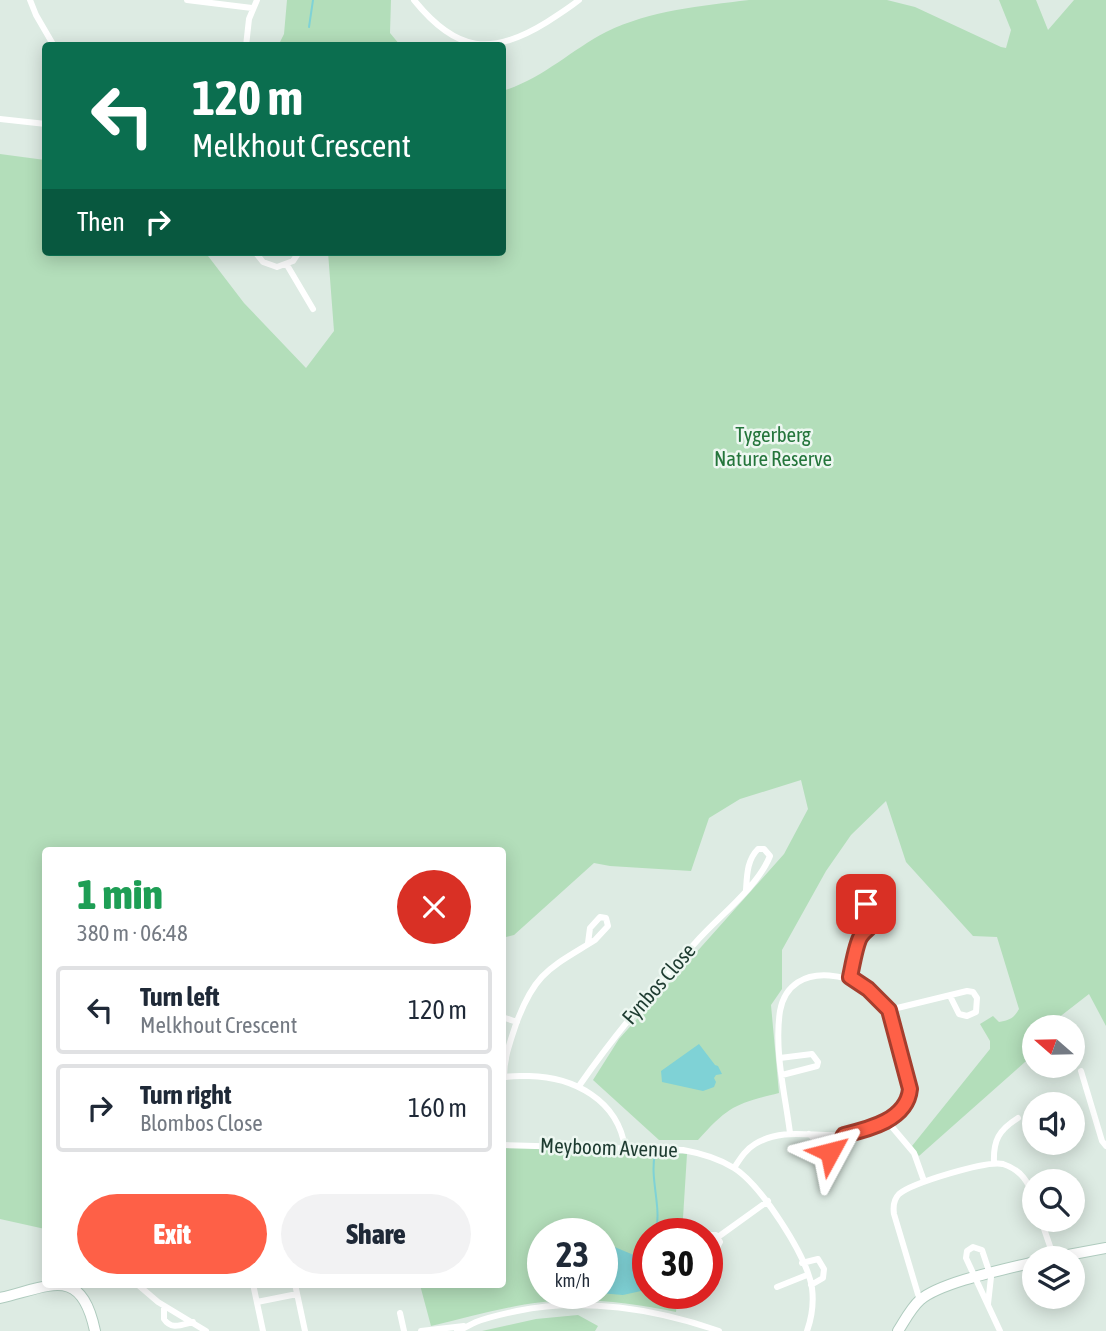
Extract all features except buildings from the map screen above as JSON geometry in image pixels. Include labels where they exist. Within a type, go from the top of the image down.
[{"type":"street","points":[[30,0],[52,42]]},
{"type":"street","points":[[187,0],[253,8]]},
{"type":"street","points":[[246,42],[249,19],[257,0]]},
{"type":"street","points":[[414,0],[444,31],[467,42]]},
{"type":"street","points":[[502,42],[523,36],[579,0]]},
{"type":"street","points":[[0,119],[42,124]]},
{"type":"street","points":[[258,256],[269,266],[287,265],[296,256]]},
{"type":"street","points":[[287,265],[313,309]]},
{"type":"street","name":"Fynbos Close","points":[[579,1086],[622,1025],[746,890],[769,860],[769,853],[764,849],[758,849],[752,856],[746,890]]},
{"type":"street","points":[[850,977],[861,936],[870,930],[874,916],[871,908],[861,904],[854,911],[852,924],[861,936]]},
{"type":"street","points":[[506,1057],[526,998],[536,982],[552,967],[589,943]]},
{"type":"street","points":[[734,1168],[752,1146],[763,1140],[790,1133],[844,1135],[887,1121],[906,1103],[910,1089],[889,1010],[868,989],[850,977],[815,975],[806,978],[787,995],[780,1013],[780,1058],[790,1133]]},
{"type":"street","points":[[889,1010],[967,991],[973,992],[978,1003],[976,1012],[967,1016],[959,1014],[950,996]]},
{"type":"street","points":[[506,1018],[517,1022]]},
{"type":"street","points":[[780,1058],[812,1054],[818,1062],[817,1066],[811,1069],[782,1075]]},
{"type":"street","points":[[506,1078],[551,1077],[579,1086],[605,1107],[618,1122],[625,1147]]},
{"type":"street","points":[[1083,1078],[1102,1141],[1106,1146]]},
{"type":"street","points":[[994,1163],[995,1140],[1005,1126],[1018,1118]]},
{"type":"street","points":[[887,1121],[914,1153],[924,1181]]},
{"type":"street","points":[[808,1133],[830,1152],[836,1150],[844,1135]]},
{"type":"street","name":"Meyboom Avenue","points":[[506,1145],[625,1147],[693,1152],[734,1168],[768,1201],[802,1263],[811,1285],[813,1305],[807,1331]]},
{"type":"street","points":[[919,1301],[893,1207],[899,1195],[924,1181],[994,1163],[1002,1164],[1022,1175]]},
{"type":"street","points":[[723,1233],[768,1201]]},
{"type":"street","points":[[988,1304],[990,1272],[982,1250],[973,1247],[966,1255],[1000,1331]]},
{"type":"street","points":[[1085,1252],[1106,1248]]},
{"type":"street","points":[[802,1263],[818,1259],[824,1269],[823,1278],[811,1285]]},
{"type":"street","points":[[898,1331],[919,1301],[937,1290],[990,1272],[1022,1265]]},
{"type":"street","points":[[777,1287],[807,1275]]},
{"type":"street","points":[[1,1296],[42,1288]]},
{"type":"street","points":[[76,1288],[87,1302],[95,1331]]},
{"type":"street","points":[[142,1288],[164,1306],[206,1331]]},
{"type":"street","points":[[254,1288],[263,1331]]},
{"type":"street","points":[[296,1288],[305,1331]]},
{"type":"street","points":[[257,1302],[297,1294]]},
{"type":"street","points":[[421,1331],[466,1326],[528,1308],[570,1305],[652,1312],[719,1331]]},
{"type":"street","points":[[164,1306],[164,1319],[169,1325],[193,1322]]},
{"type":"street","points":[[400,1313],[404,1331]]},
{"type":"street","points":[[457,1331],[466,1326]]},
{"type":"green space","points":[[287,0],[391,0],[390,33],[398,42],[280,42],[284,34]]},
{"type":"green space","name":"Tygerberg Nature Reserve","points":[[749,0],[887,0],[915,7],[1006,48],[1011,30],[999,0],[1036,0],[1048,30],[1074,0],[1106,0],[1106,1026],[1089,994],[1062,1015],[1022,1015],[1022,1065],[919,1156],[912,1146],[990,1049],[990,1041],[980,1024],[993,1016],[999,1022],[1009,1019],[1019,1009],[997,937],[973,936],[906,862],[886,801],[851,835],[826,871],[782,950],[782,989],[771,1005],[779,1093],[734,1108],[698,1140],[659,1140],[593,1080],[619,1039],[784,854],[808,809],[801,780],[740,799],[709,818],[691,871],[594,863],[514,935],[506,937],[506,847],[42,847],[42,1228],[0,1219],[0,154],[42,160],[42,256],[208,256],[244,303],[306,368],[334,331],[328,256],[506,256],[506,90],[530,80],[606,32],[676,10]]},
{"type":"green space","points":[[506,1147],[687,1154],[683,1218],[632,1218],[632,1304],[618,1303],[618,1218],[527,1218],[527,1305],[431,1326],[421,1288],[506,1288]]},
{"type":"green space","points":[[578,1315],[598,1326],[595,1331],[482,1331],[536,1319]]},
{"type":"water","points":[[699,1044],[722,1074],[714,1078],[714,1087],[703,1091],[662,1082],[661,1071]]},
{"type":"water","points":[[618,1248],[632,1254],[632,1293],[618,1295]]},
{"type":"waterway","points":[[309,27],[313,0]]},
{"type":"waterway","points":[[655,1154],[658,1218]]},
{"type":"route","points":[[830,1152],[836,1150],[844,1135],[887,1121],[901,1110],[909,1096],[910,1089],[889,1010],[880,999],[850,977],[861,936],[870,930],[873,922],[873,911],[866,904]]}]
